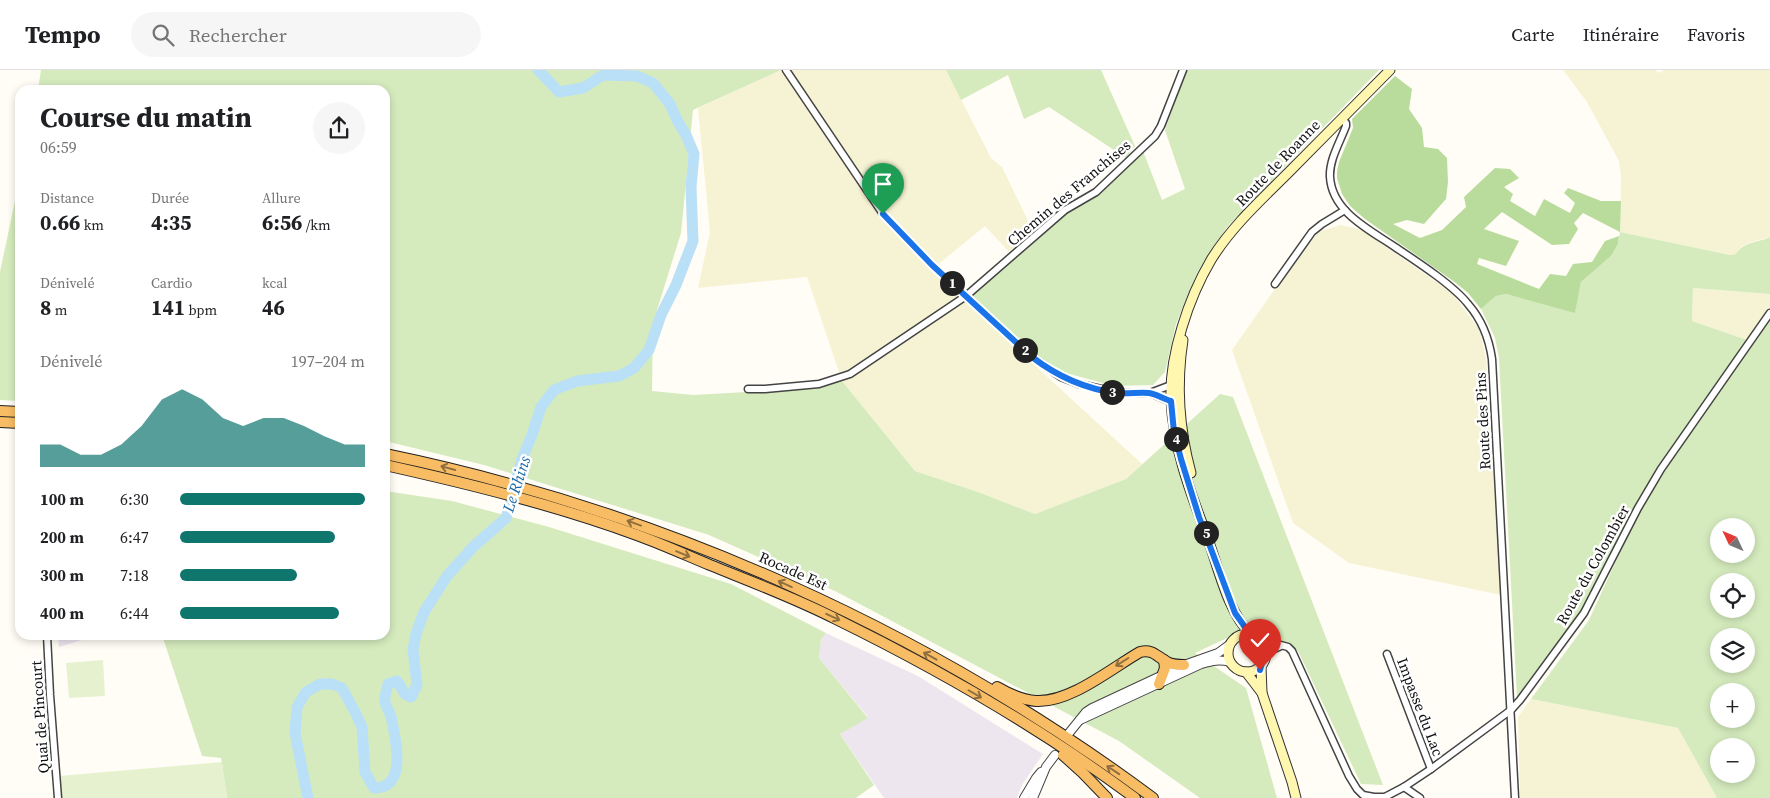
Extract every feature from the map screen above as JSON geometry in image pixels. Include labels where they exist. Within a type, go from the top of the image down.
[{"type":"highway","points":[[0,411],[15,412]]},
{"type":"highway","points":[[0,422],[15,423]]},
{"type":"highway","name":"Rocade Est","points":[[390,455],[495,481],[637,535],[835,618],[912,658],[1003,710],[1051,740],[1135,798]]},
{"type":"highway","name":"Rocade Est","points":[[390,466],[491,491],[539,499],[615,516],[717,554],[840,609],[946,665],[1053,729],[1152,798]]},
{"type":"highway","points":[[946,665],[959,666],[1006,692],[1038,701],[1068,693],[1140,652],[1150,651],[1156,653],[1169,663],[1184,665]]},
{"type":"highway","points":[[1159,684],[1164,674],[1164,660]]},
{"type":"highway","points":[[1051,740],[1064,756],[1107,798]]},
{"type":"main road","name":"Route de Roanne","points":[[1235,613],[1199,517],[1174,432],[1176,349],[1198,286],[1211,260],[1243,219],[1390,70]]},
{"type":"main road","points":[[1235,613],[1251,634],[1262,640],[1266,647],[1266,656],[1261,666],[1262,694],[1296,798]]},
{"type":"main road","points":[[1235,613],[1232,642],[1228,657],[1230,662],[1237,669],[1246,672],[1261,666]]},
{"type":"main road","points":[[1232,642],[1242,634],[1251,634]]},
{"type":"main road","points":[[1246,672],[1262,694]]},
{"type":"street","points":[[786,70],[883,214],[932,265],[1032,357],[1061,377],[1100,390],[1119,393],[1175,394]]},
{"type":"street","name":"Chemin des Franchises","points":[[748,389],[819,384],[850,374],[966,296],[1065,210],[1096,192],[1155,136],[1161,126],[1183,70]]},
{"type":"street","name":"Route des Pins","points":[[1342,119],[1346,126],[1332,160],[1330,179],[1336,197],[1345,210],[1362,225],[1463,298],[1480,320],[1489,340],[1492,359],[1515,798]]},
{"type":"street","points":[[1275,284],[1312,232],[1345,210]]},
{"type":"street","name":"Route du Colombier","points":[[1281,646],[1290,649],[1295,657],[1346,769],[1359,791],[1369,797],[1379,798],[1404,787],[1431,769],[1510,710],[1536,680],[1584,613],[1638,508],[1661,469],[1770,313]]},
{"type":"street","points":[[1150,393],[1175,394]]},
{"type":"street","name":"Quai de Pincourt","points":[[47,640],[58,798]]},
{"type":"street","points":[[1262,640],[1281,646]]},
{"type":"street","points":[[1070,733],[1086,712],[1092,708],[1184,665],[1218,653],[1232,642]]},
{"type":"street","points":[[1266,656],[1270,651],[1281,646]]},
{"type":"street","name":"Impasse du Lac","points":[[1387,654],[1431,769]]},
{"type":"street","points":[[1080,720],[1212,660],[1230,662]]},
{"type":"street","points":[[1024,798],[1036,778],[1055,755]]},
{"type":"street","points":[[1033,798],[1046,767]]},
{"type":"street","points":[[1404,787],[1420,798]]},
{"type":"shaded area","points":[[781,70],[946,70],[991,158],[1002,167],[1032,229],[1009,252],[985,226],[935,267],[965,301],[1142,464],[1126,479],[1035,514],[915,471],[842,381],[807,277],[698,288],[710,232],[698,108]]},
{"type":"shaded area","points":[[1563,70],[1656,70],[1658,73],[1664,70],[1770,70],[1770,237],[1748,243],[1741,247],[1736,254],[1730,255],[1620,232],[1621,176],[1619,161],[1587,102]]},
{"type":"shaded area","points":[[1341,225],[1362,230],[1452,293],[1479,329],[1486,358],[1501,595],[1349,563],[1293,523],[1232,350],[1300,253],[1320,231]]},
{"type":"shaded area","points":[[1693,288],[1770,294],[1770,306],[1747,340],[1692,321]]},
{"type":"shaded area","points":[[826,633],[918,676],[1043,754],[1022,785],[1017,798],[884,798],[840,734],[868,717],[819,658],[821,638]]},
{"type":"shaded area","points":[[58,640],[82,640],[59,647]]},
{"type":"shaded area","points":[[1531,699],[1678,728],[1717,798],[1520,798],[1518,717]]},
{"type":"green space","points":[[41,70],[781,70],[693,110],[681,233],[653,323],[652,391],[693,395],[764,391],[842,381],[915,471],[1035,514],[1126,479],[1220,394],[1233,397],[1383,785],[1361,784],[1298,651],[1255,625],[1195,653],[1246,688],[1277,798],[1200,798],[1119,741],[837,592],[709,535],[484,465],[390,442],[390,85],[39,85]]},
{"type":"green space","points":[[946,70],[1101,70],[1135,146],[1126,158],[1049,107],[1024,119],[1008,75],[961,100]]},
{"type":"green space","points":[[1186,70],[1379,70],[1227,227],[1197,273],[1176,324],[1165,372],[1153,385],[1114,386],[1066,373],[1032,353],[971,295],[1068,211],[1104,189],[1143,151],[1162,200],[1185,189],[1165,130]]},
{"type":"green space","points":[[1395,76],[1412,89],[1409,109],[1422,128],[1424,147],[1438,149],[1447,158],[1448,182],[1446,199],[1424,224],[1407,220],[1393,224],[1420,238],[1442,230],[1466,207],[1464,197],[1495,168],[1510,169],[1519,178],[1504,187],[1513,194],[1510,201],[1535,216],[1544,199],[1570,213],[1575,203],[1564,193],[1568,188],[1601,201],[1621,201],[1620,232],[1583,213],[1574,223],[1578,229],[1569,244],[1552,245],[1502,212],[1484,229],[1519,241],[1506,266],[1479,258],[1477,264],[1539,289],[1550,274],[1566,276],[1573,264],[1592,262],[1605,241],[1619,236],[1618,244],[1611,256],[1581,282],[1575,313],[1506,294],[1496,296],[1481,309],[1468,293],[1456,283],[1365,219],[1350,206],[1342,194],[1337,171],[1353,128],[1352,119]]},
{"type":"green space","points":[[15,201],[15,401],[0,400],[0,272]]},
{"type":"green space","points":[[1620,232],[1730,255],[1736,254],[1747,244],[1770,237],[1770,294],[1693,288],[1692,321],[1747,340],[1658,467],[1635,506],[1581,611],[1517,697],[1499,358],[1495,338],[1481,309],[1496,296],[1506,294],[1575,312],[1581,282],[1611,256],[1618,244]]},
{"type":"green space","points":[[1770,318],[1770,798],[1717,798],[1678,728],[1531,699],[1589,620],[1636,517],[1686,438]]},
{"type":"green space","points":[[390,492],[452,501],[549,527],[731,584],[826,633],[821,639],[819,658],[868,718],[840,734],[874,785],[856,798],[227,798],[221,758],[202,756],[164,640],[390,640]]},
{"type":"green space","points":[[103,660],[105,696],[69,698],[66,663]]},
{"type":"green space","points":[[222,762],[227,798],[61,798],[59,776]]},
{"type":"waterway","name":"Le Rhins","points":[[308,798],[295,733],[297,707],[306,692],[320,684],[332,684],[342,688],[362,727],[365,772],[374,788],[384,786],[391,781],[395,773],[397,751],[385,695],[388,684],[397,681],[405,694],[411,697],[417,685],[413,650],[416,634],[424,612],[447,576],[473,547],[506,518],[522,459],[541,407],[554,390],[577,381],[619,376],[634,368],[649,350],[661,315],[676,285],[693,241],[691,187],[694,154],[670,104],[653,83],[637,76],[603,75],[583,88],[559,92],[538,70]]},
{"type":"route","points":[[883,214],[932,265],[1047,369],[1061,377],[1100,390],[1119,393],[1150,393],[1171,401],[1174,432],[1191,493],[1235,613],[1247,630],[1262,640],[1266,647],[1266,656],[1260,670]]}]
